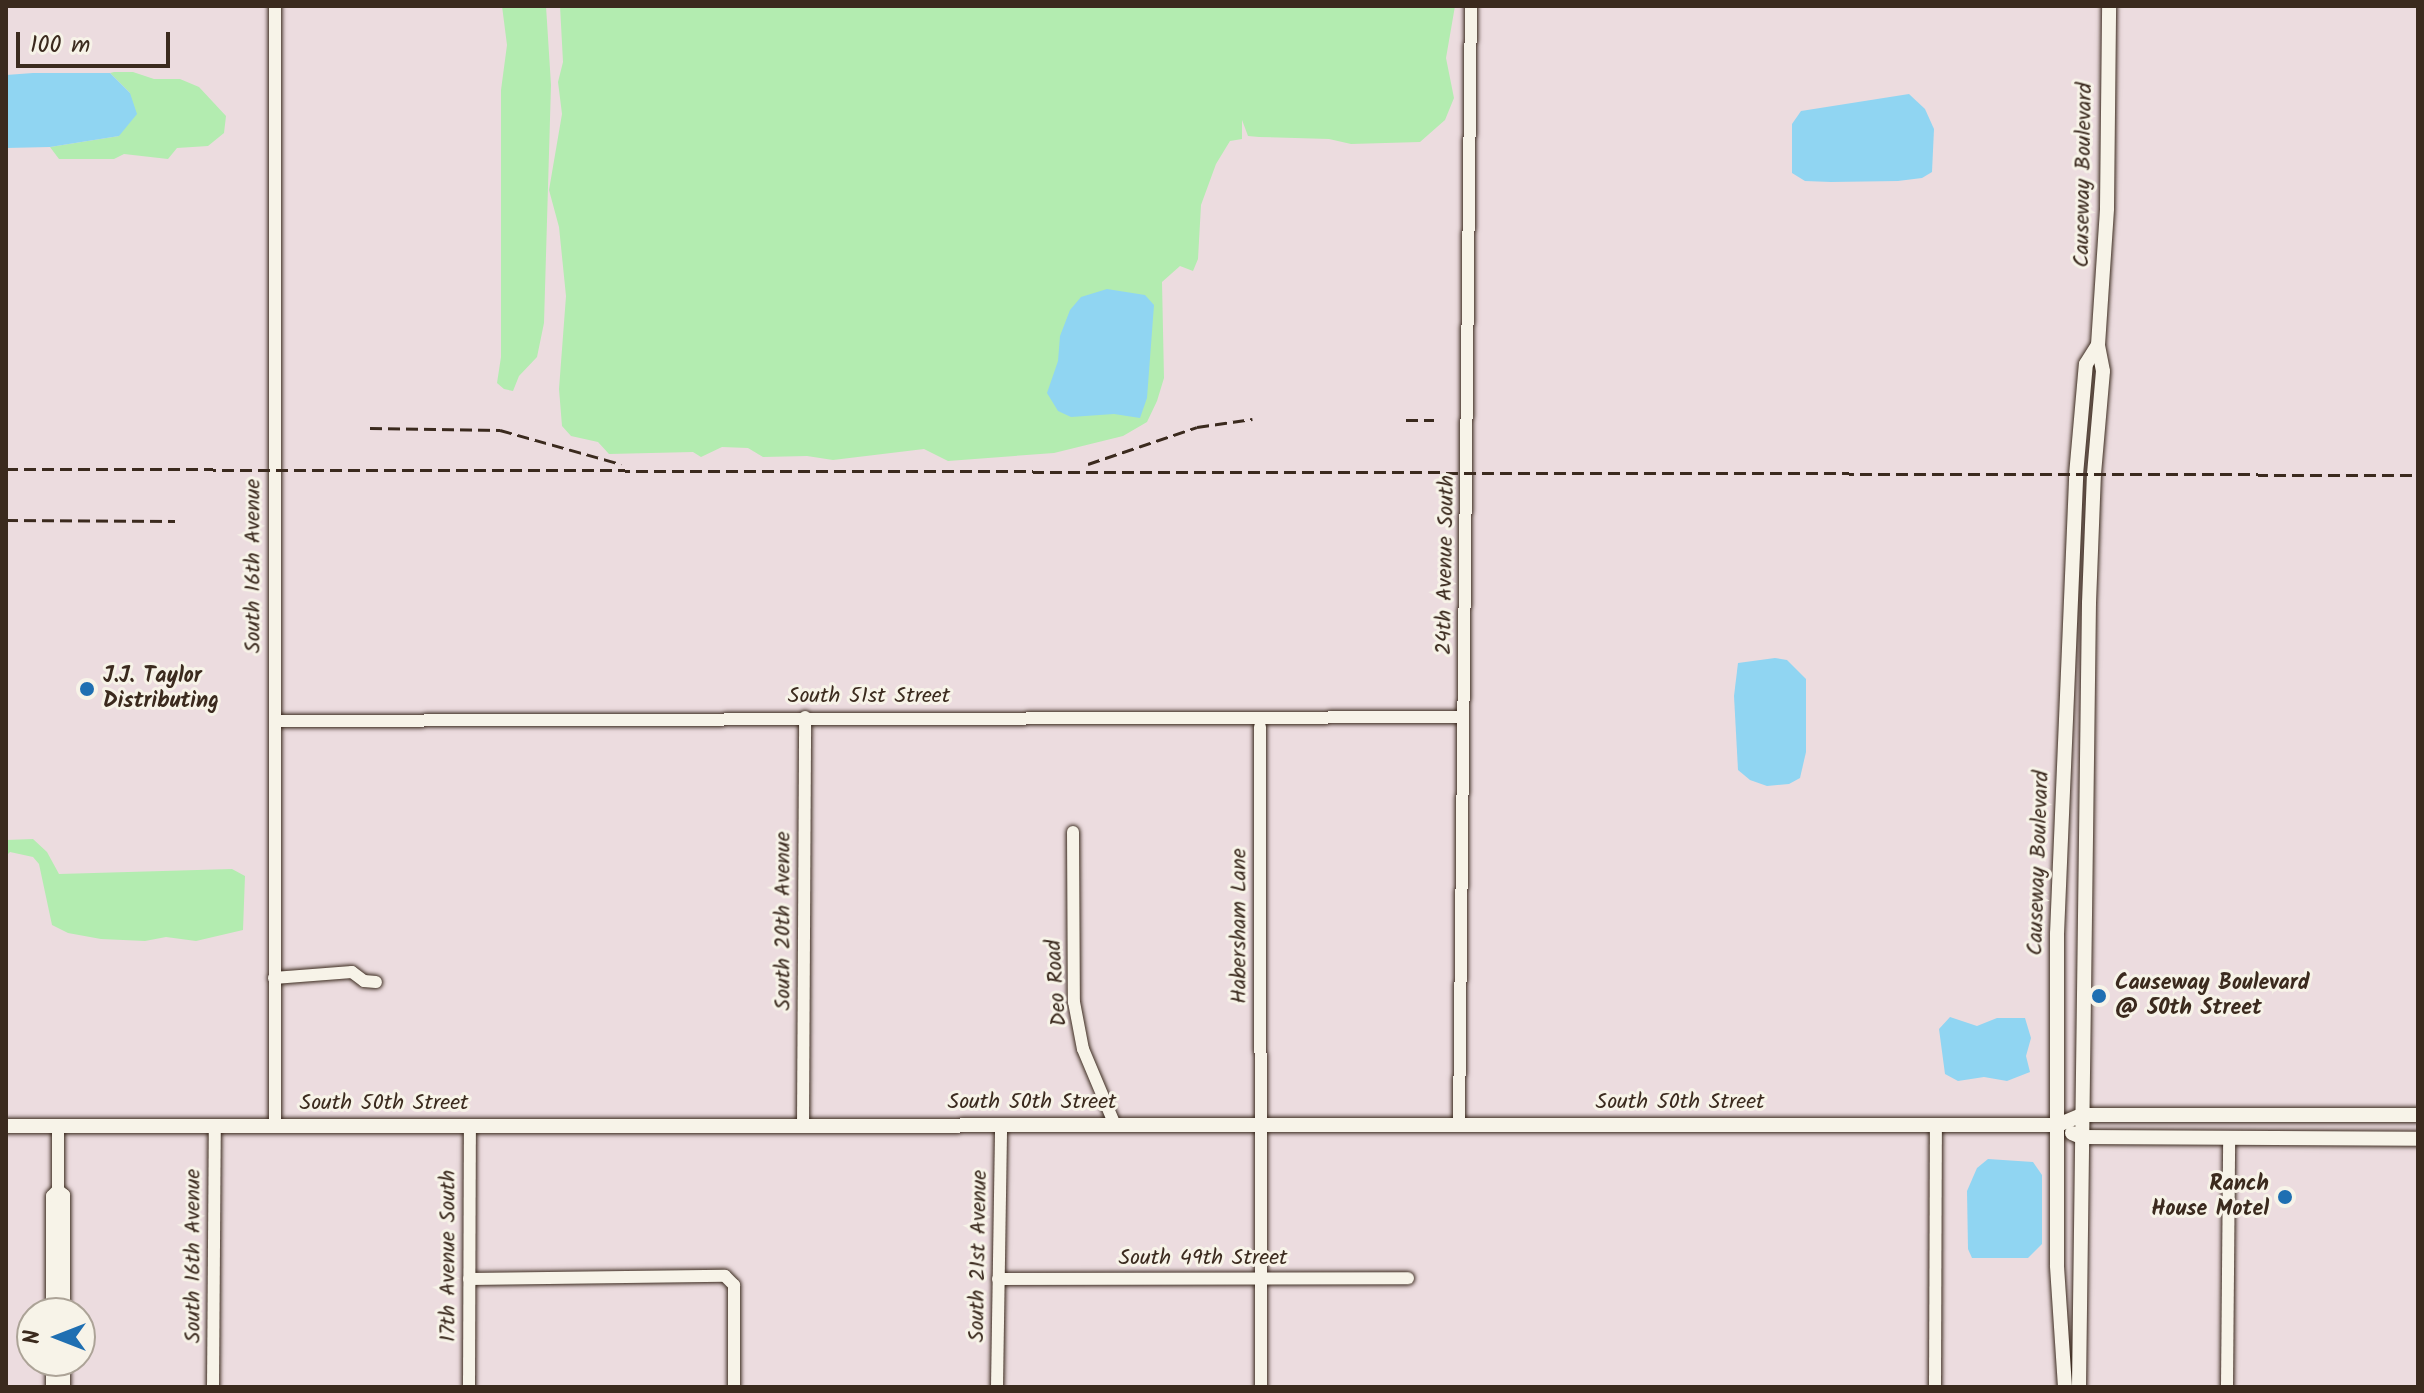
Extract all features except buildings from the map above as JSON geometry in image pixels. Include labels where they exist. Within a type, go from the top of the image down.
[{"type":"main road","name":"Causeway Boulevard","points":[[2079,1387],[2091,531],[2103,371],[2098,345],[2107,208],[2109,6]]},
{"type":"main road","name":"Causeway Boulevard","points":[[2065,1387],[2057,1265],[2057,934],[2076,475],[2086,364],[2098,345]]},
{"type":"main road","points":[[2069,644],[2076,670],[2073,770],[2086,780]]},
{"type":"main road","name":"South 50th Street","points":[[6,1126],[2058,1125],[2081,1115],[2418,1115]]},
{"type":"main road","name":"South 50th Street","points":[[2058,1125],[2081,1137],[2418,1139]]},
{"type":"street","name":"South 16th Avenue","points":[[275,6],[275,1126]]},
{"type":"street","name":"24th Avenue South","points":[[1459,1125],[1471,6]]},
{"type":"street","name":"South 20th Avenue","points":[[803,1125],[805,717]]},
{"type":"street","name":"South 51st Street","points":[[275,721],[1463,717]]},
{"type":"street","name":"Habersham Lane","points":[[1260,727],[1261,1387]]},
{"type":"street","name":"Deo Road","points":[[1073,832],[1074,1002],[1083,1049],[1115,1125]]},
{"type":"street","points":[[274,978],[352,972],[364,981],[376,982]]},
{"type":"street","name":"17th Avenue South","points":[[469,1387],[470,1125]]},
{"type":"street","name":"South 21st Avenue","points":[[997,1387],[1001,1125]]},
{"type":"street","points":[[1935,1387],[1936,1125]]},
{"type":"street","points":[[52,1297],[52,1196],[58,1190],[58,1126]]},
{"type":"street","name":"South 16th Avenue","points":[[213,1387],[215,1126]]},
{"type":"street","points":[[2227,1387],[2229,1139]]},
{"type":"street","points":[[58,1190],[64,1195],[64,1297]]},
{"type":"street","points":[[469,1279],[725,1276],[734,1285],[734,1387]]},
{"type":"street","name":"South 49th Street","points":[[998,1279],[1408,1278]]},
{"type":"green space","points":[[502,6],[546,6],[551,85],[544,323],[537,357],[519,376],[513,391],[497,383],[501,357],[501,90],[507,45]]},
{"type":"green space","points":[[560,6],[1455,6],[1446,58],[1454,98],[1445,120],[1420,142],[1351,144],[1329,139],[1248,136],[1242,120],[1242,139],[1230,141],[1216,164],[1201,205],[1198,259],[1193,271],[1180,266],[1162,282],[1164,378],[1157,401],[1147,422],[1123,436],[1054,453],[948,461],[924,449],[833,460],[807,456],[763,457],[748,448],[722,447],[701,457],[693,452],[609,454],[598,442],[571,436],[562,426],[559,389],[566,296],[559,227],[549,190],[562,114],[558,82],[563,62]]},
{"type":"green space","points":[[133,72],[154,79],[180,79],[199,87],[226,116],[224,133],[208,146],[177,148],[168,159],[124,154],[114,159],[59,159],[50,147],[119,136],[130,93],[110,73]]},
{"type":"green space","points":[[33,839],[47,852],[59,874],[232,869],[245,876],[243,930],[196,941],[166,937],[145,941],[101,939],[68,933],[52,925],[39,864],[33,857],[10,852],[6,856],[6,840]]},
{"type":"water","points":[[110,73],[130,93],[137,114],[119,136],[50,147],[6,148],[6,75]]},
{"type":"water","points":[[1909,94],[1925,109],[1934,129],[1932,172],[1922,178],[1898,181],[1831,182],[1805,181],[1792,173],[1792,124],[1801,111]]},
{"type":"water","points":[[1107,289],[1145,295],[1154,305],[1147,398],[1140,418],[1114,414],[1071,417],[1058,411],[1047,393],[1058,361],[1060,336],[1070,310],[1081,297]]},
{"type":"water","points":[[1775,658],[1787,660],[1806,679],[1806,752],[1800,778],[1789,784],[1767,786],[1750,780],[1738,770],[1734,696],[1738,663]]},
{"type":"water","points":[[1950,1017],[1977,1026],[1997,1018],[2025,1018],[2031,1038],[2026,1056],[2030,1072],[2007,1081],[1984,1077],[1958,1081],[1945,1074],[1939,1029]]},
{"type":"water","points":[[1988,1159],[2033,1162],[2042,1175],[2042,1244],[2028,1258],[1972,1258],[1968,1249],[1967,1191],[1977,1168]]},
{"type":"railway","points":[[1088,464],[1197,427],[1252,419]]},
{"type":"railway","points":[[1406,420],[1434,420]]},
{"type":"railway","points":[[370,428],[500,430],[621,464]]},
{"type":"railway","points":[[6,469],[2418,475]]},
{"type":"railway","points":[[6,520],[175,521]]},
{"type":"place","name":"J.J. Taylor Distributing","points":[[87,689]]},
{"type":"place","name":"Causeway Boulevard @ 50th Street","points":[[2099,996]]},
{"type":"place","name":"Ranch House Motel","points":[[2285,1197]]}]
